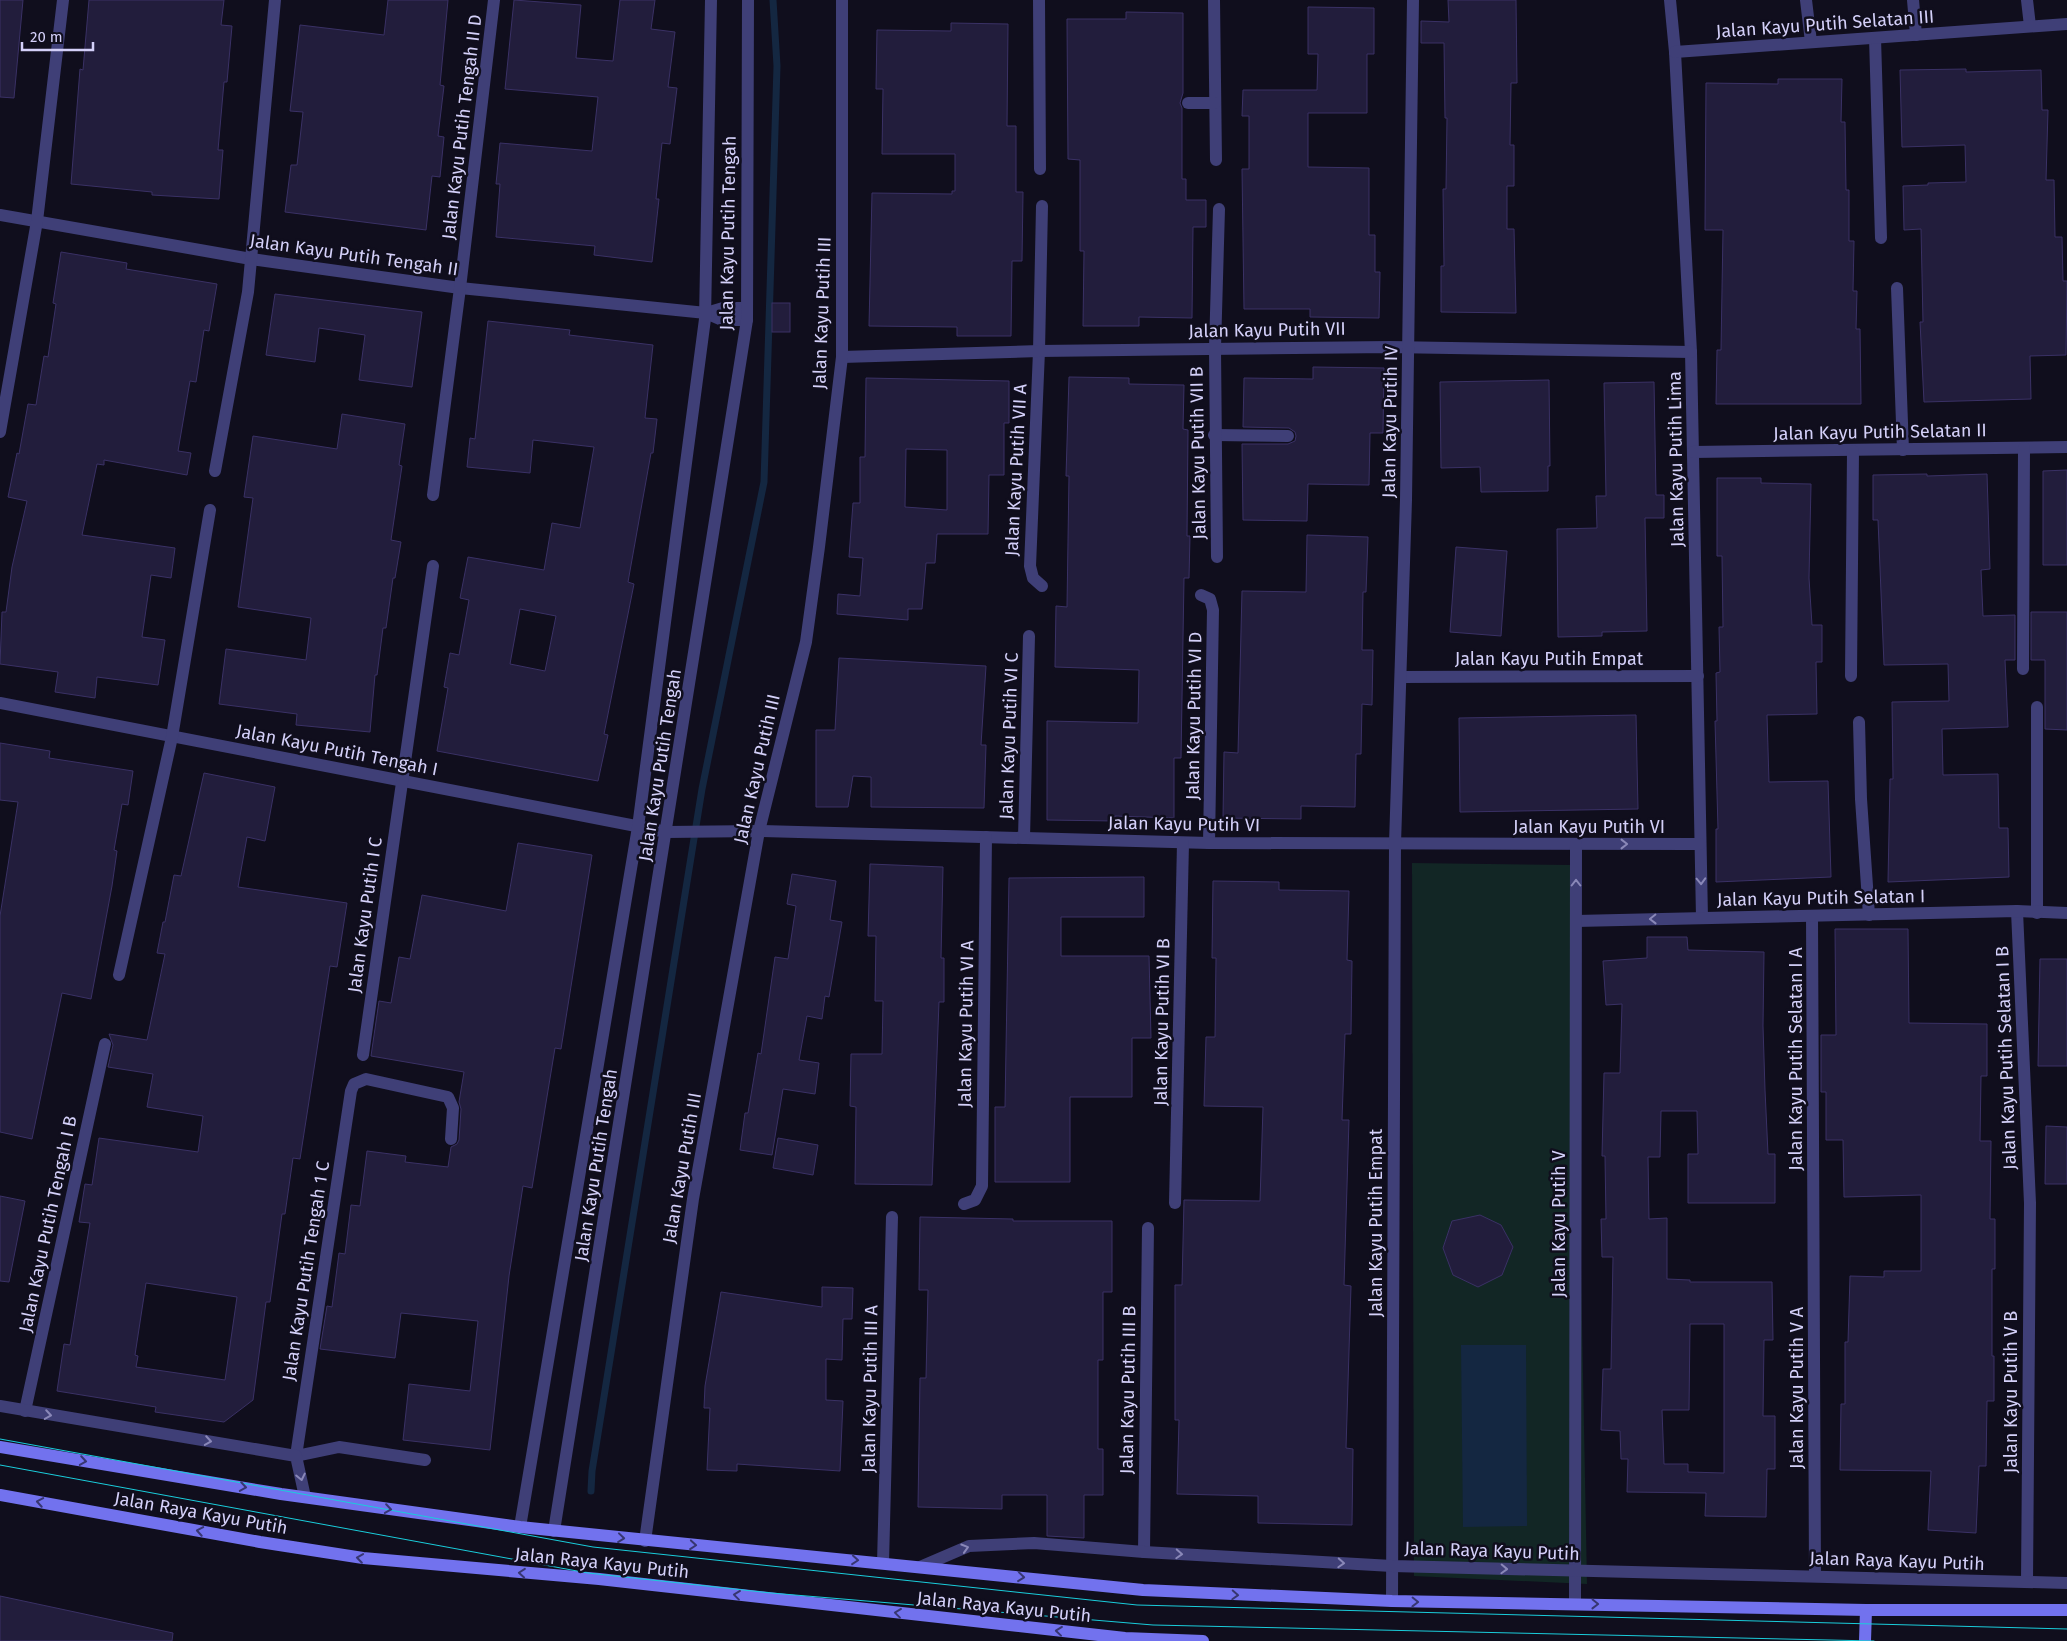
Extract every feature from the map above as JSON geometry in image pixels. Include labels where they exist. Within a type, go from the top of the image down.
[{"type":"main road","name":"Jalan Raya Kayu Putih","points":[[0,1446],[305,1497],[520,1527],[1143,1590],[1392,1601],[1866,1610],[2067,1610]]},
{"type":"main road","name":"Jalan Raya Kayu Putih","points":[[0,1495],[260,1542],[363,1558],[599,1580],[1125,1640],[1203,1641]]},
{"type":"main road","points":[[1865,1641],[1866,1610]]},
{"type":"street","points":[[0,432],[37,221],[63,0]]},
{"type":"street","points":[[215,471],[248,292],[275,0]]},
{"type":"street","name":"Jalan Kayu Putih Tengah II D","points":[[432,495],[460,288],[494,0]]},
{"type":"street","name":"Jalan Kayu Putih Tengah","points":[[520,1527],[638,827],[706,313],[711,0]]},
{"type":"street","name":"Jalan Kayu Putih Tengah","points":[[559,1531],[747,314],[748,0]]},
{"type":"street","name":"Jalan Kayu Putih III","points":[[645,1541],[693,1199],[759,831],[806,642],[842,357],[842,0]]},
{"type":"street","points":[[1039,0],[1040,169]]},
{"type":"street","points":[[1214,0],[1216,160]]},
{"type":"street","name":"Jalan Kayu Putih IV","points":[[1395,844],[1409,347],[1413,0]]},
{"type":"street","name":"Jalan Kayu Putih Lima","points":[[1670,0],[1675,52],[1691,352],[1702,918]]},
{"type":"street","points":[[1806,0],[1811,42]]},
{"type":"street","points":[[1913,0],[1916,35]]},
{"type":"street","points":[[2027,0],[2030,26]]},
{"type":"street","name":"Jalan Kayu Putih Selatan III","points":[[1675,52],[2067,24]]},
{"type":"street","points":[[1875,38],[1881,238]]},
{"type":"street","points":[[1188,103],[1215,103]]},
{"type":"street","name":"Jalan Kayu Putih VII A","points":[[1042,206],[1039,351],[1030,566],[1033,578],[1042,586]]},
{"type":"street","name":"Jalan Kayu Putih VII B","points":[[1217,557],[1214,435],[1219,209]]},
{"type":"street","name":"Jalan Kayu Putih Tengah II","points":[[0,215],[251,259],[460,288],[706,313],[722,320],[747,314]]},
{"type":"street","points":[[1897,288],[1903,450]]},
{"type":"street","name":"Jalan Kayu Putih VII","points":[[842,357],[1215,348],[1409,347],[1691,352]]},
{"type":"street","points":[[1214,435],[1288,436]]},
{"type":"street","name":"Jalan Kayu Putih Selatan II","points":[[1693,452],[2067,447]]},
{"type":"street","points":[[2023,669],[2024,448]]},
{"type":"street","points":[[1851,676],[1853,451]]},
{"type":"street","points":[[119,975],[172,737],[210,510]]},
{"type":"street","name":"Jalan Kayu Putih I C","points":[[363,1056],[432,566]]},
{"type":"street","name":"Jalan Kayu Putih VI D","points":[[1201,594],[1210,599],[1214,610],[1209,843]]},
{"type":"street","name":"Jalan Kayu Putih VI C","points":[[1024,838],[1029,636]]},
{"type":"street","name":"Jalan Kayu Putih Empat","points":[[1401,677],[1698,676]]},
{"type":"street","name":"Jalan Kayu Putih Tengah I","points":[[0,703],[667,832]]},
{"type":"street","points":[[2037,707],[2038,913]]},
{"type":"street","points":[[1859,722],[1861,799],[1870,915]]},
{"type":"street","name":"Jalan Kayu Putih VI","points":[[667,832],[759,831],[1182,843],[1700,844]]},
{"type":"street","name":"Jalan Kayu Putih VI A","points":[[964,1204],[975,1200],[982,1186],[986,837]]},
{"type":"street","name":"Jalan Kayu Putih VI B","points":[[1176,1203],[1182,843]]},
{"type":"street","name":"Jalan Kayu Putih Empat","points":[[1392,1601],[1395,844]]},
{"type":"street","name":"Jalan Kayu Putih V","points":[[1574,1603],[1576,844]]},
{"type":"street","name":"Jalan Kayu Putih Selatan I","points":[[1576,921],[2017,911],[2067,913]]},
{"type":"street","name":"Jalan Kayu Putih Selatan I B","points":[[2017,911],[2030,1203]]},
{"type":"street","name":"Jalan Kayu Putih Selatan I A","points":[[1812,916],[1814,1201]]},
{"type":"street","name":"Jalan Kayu Putih Tengah I B","points":[[25,1411],[105,1044]]},
{"type":"street","name":"Jalan Kayu Putih Tengah 1 C","points":[[296,1456],[351,1091],[357,1081],[366,1079],[448,1097],[453,1108],[451,1138]]},
{"type":"street","name":"Jalan Kayu Putih V A","points":[[1814,1201],[1815,1576]]},
{"type":"street","name":"Jalan Kayu Putih V B","points":[[2027,1582],[2030,1203]]},
{"type":"street","name":"Jalan Kayu Putih III A","points":[[883,1563],[892,1216]]},
{"type":"street","name":"Jalan Kayu Putih III B","points":[[1144,1552],[1148,1228]]},
{"type":"street","points":[[0,1406],[296,1456],[339,1447],[425,1460]]},
{"type":"street","points":[[296,1456],[305,1497]]},
{"type":"street","name":"Jalan Raya Kayu Putih","points":[[920,1566],[969,1546],[1034,1543],[1144,1552],[1392,1566],[2067,1583]]},
{"type":"green space","points":[[1412,863],[1571,865],[1575,954],[1587,1584],[1414,1576]]},
{"type":"water","points":[[1461,1345],[1526,1345],[1527,1526],[1463,1527]]},
{"type":"building","points":[[0,0],[23,0],[14,98],[0,97]]},
{"type":"building","points":[[89,0],[224,0],[221,25],[232,26],[227,82],[224,82],[218,150],[223,150],[219,199],[152,195],[152,192],[71,184],[80,69],[83,70]]},
{"type":"building","points":[[388,0],[448,0],[440,85],[444,86],[438,136],[444,137],[440,177],[432,176],[426,230],[285,212],[291,165],[297,165],[303,112],[290,111],[300,25],[384,35]]},
{"type":"building","points":[[514,0],[581,5],[576,58],[613,61],[620,0],[655,0],[651,29],[675,32],[668,87],[677,88],[670,144],[662,143],[656,199],[659,199],[652,262],[594,255],[595,246],[496,237],[500,184],[496,184],[500,143],[592,151],[598,97],[505,89]]},
{"type":"building","points":[[1448,0],[1516,0],[1517,83],[1511,83],[1510,145],[1514,145],[1514,186],[1507,186],[1507,229],[1514,229],[1516,313],[1441,312],[1441,266],[1444,266],[1443,189],[1446,189],[1447,118],[1445,118],[1444,43],[1421,43],[1421,21],[1449,22]]},
{"type":"building","points":[[1308,7],[1374,8],[1374,54],[1367,54],[1367,113],[1308,113],[1308,167],[1369,168],[1369,235],[1375,235],[1375,272],[1380,272],[1379,318],[1310,317],[1310,309],[1244,309],[1242,169],[1249,169],[1249,116],[1242,116],[1243,90],[1317,90],[1318,54],[1308,54]]},
{"type":"building","points":[[1126,12],[1183,13],[1183,93],[1180,103],[1182,108],[1182,179],[1186,179],[1186,200],[1206,200],[1206,227],[1193,227],[1192,318],[1139,317],[1139,326],[1083,326],[1084,251],[1080,251],[1080,160],[1068,159],[1067,19],[1126,19]]},
{"type":"building","points":[[951,23],[1008,24],[1007,126],[1016,126],[1016,192],[1023,192],[1022,261],[1012,261],[1011,336],[957,336],[957,327],[869,326],[872,193],[952,194],[952,191],[955,191],[955,154],[882,154],[883,89],[876,89],[877,30],[951,31]]},
{"type":"building","points":[[1966,69],[1966,72],[2041,70],[2042,110],[2048,110],[2046,180],[2054,180],[2055,237],[2062,237],[2063,281],[2067,281],[2066,355],[2030,356],[2031,399],[1924,402],[1920,322],[1923,322],[1921,229],[1904,230],[1903,186],[1966,182],[1965,145],[1902,147],[1900,70]]},
{"type":"building","points":[[1778,79],[1842,79],[1841,122],[1845,122],[1846,190],[1849,190],[1849,241],[1854,241],[1853,291],[1857,291],[1856,329],[1860,329],[1861,404],[1716,404],[1717,350],[1721,350],[1723,230],[1705,230],[1706,83],[1778,84]]},
{"type":"building","points":[[61,252],[127,263],[126,269],[217,284],[209,331],[204,330],[196,382],[190,381],[178,451],[191,453],[187,475],[104,460],[104,465],[97,464],[82,535],[175,548],[171,578],[151,575],[142,637],[165,640],[158,685],[97,677],[95,698],[55,692],[58,672],[0,664],[2,612],[6,612],[12,567],[27,501],[8,497],[17,453],[19,454],[28,404],[36,405],[44,356],[48,357],[56,304],[53,303]]},
{"type":"building","points":[[275,294],[422,312],[412,387],[359,380],[365,335],[319,328],[315,362],[266,355]]},
{"type":"building","points":[[772,303],[790,303],[790,332],[772,332]]},
{"type":"building","points":[[488,321],[570,330],[569,335],[653,345],[645,418],[657,419],[653,453],[651,453],[628,582],[634,584],[604,734],[608,735],[598,781],[437,751],[448,688],[444,687],[450,653],[459,655],[469,600],[460,598],[468,557],[544,570],[552,523],[580,528],[594,447],[533,440],[530,473],[467,467],[470,438],[475,439]],"holes":[[[520,609],[556,616],[545,671],[510,664]]]},
{"type":"building","points":[[1313,367],[1384,368],[1383,433],[1370,433],[1369,485],[1308,484],[1307,521],[1243,520],[1242,444],[1288,444],[1295,441],[1296,436],[1295,432],[1289,428],[1243,427],[1244,378],[1313,379]]},
{"type":"building","points":[[1069,377],[1129,378],[1129,384],[1184,385],[1183,429],[1188,430],[1187,536],[1190,536],[1189,578],[1184,578],[1181,758],[1174,758],[1174,818],[1115,816],[1115,821],[1047,820],[1047,721],[1138,723],[1139,670],[1055,667],[1056,606],[1067,607],[1069,476],[1066,476]]},
{"type":"building","points":[[866,378],[1009,381],[1009,423],[1004,423],[1004,475],[989,475],[988,534],[937,534],[935,563],[926,563],[922,609],[908,609],[908,620],[837,614],[838,594],[860,596],[863,558],[849,557],[853,503],[860,503],[860,457],[865,457]],"holes":[[[906,449],[947,450],[947,510],[905,507]]]},
{"type":"building","points":[[1549,380],[1550,466],[1548,466],[1548,491],[1481,492],[1480,467],[1441,468],[1440,382]]},
{"type":"building","points":[[1654,382],[1656,495],[1664,495],[1664,518],[1645,518],[1647,631],[1602,632],[1602,636],[1558,637],[1557,529],[1597,528],[1596,496],[1606,496],[1604,383]]},
{"type":"building","points":[[342,414],[405,424],[399,465],[402,466],[391,540],[401,542],[395,578],[393,578],[386,628],[383,628],[377,675],[375,675],[370,732],[296,725],[297,714],[219,704],[226,649],[306,660],[311,618],[238,607],[253,498],[244,497],[253,436],[337,449]]},
{"type":"building","points":[[2067,470],[2067,565],[2043,565],[2043,471]]},
{"type":"building","points":[[1927,474],[1927,476],[1987,474],[1990,569],[1981,570],[1983,616],[2015,615],[2015,660],[2005,660],[2008,727],[1942,729],[1943,775],[1998,774],[1999,828],[2008,828],[2009,877],[1888,882],[1890,779],[1893,779],[1892,702],[1949,701],[1948,664],[1884,665],[1878,520],[1873,520],[1873,475]]},
{"type":"building","points":[[1717,478],[1761,478],[1761,483],[1811,484],[1809,578],[1812,625],[1822,625],[1822,662],[1816,662],[1817,714],[1767,715],[1769,782],[1828,781],[1831,877],[1716,882],[1716,829],[1718,829],[1715,721],[1717,721],[1716,673],[1720,672],[1719,627],[1723,627],[1722,556],[1717,556]]},
{"type":"building","points":[[1307,535],[1368,537],[1366,592],[1363,592],[1362,650],[1373,650],[1372,705],[1362,704],[1361,754],[1356,754],[1355,807],[1301,806],[1301,819],[1223,818],[1224,752],[1238,753],[1242,591],[1306,592]]},
{"type":"building","points":[[1456,547],[1507,551],[1501,636],[1450,632]]},
{"type":"building","points":[[2031,612],[2067,612],[2067,730],[2045,729],[2045,660],[2031,660]]},
{"type":"building","points":[[839,658],[986,666],[981,745],[986,745],[984,808],[871,807],[871,777],[853,776],[848,807],[816,807],[816,730],[835,730]]},
{"type":"building","points":[[1636,715],[1638,809],[1460,812],[1459,718]]},
{"type":"building","points":[[0,743],[50,751],[49,758],[133,771],[128,805],[122,804],[114,850],[117,851],[112,886],[91,999],[62,993],[32,1139],[0,1132],[0,916],[18,802],[0,800]]},
{"type":"building","points":[[204,773],[275,787],[265,841],[247,837],[238,887],[347,903],[337,967],[330,966],[300,1159],[293,1158],[285,1214],[282,1214],[270,1302],[266,1302],[253,1400],[224,1422],[155,1412],[156,1407],[57,1391],[64,1344],[70,1345],[90,1223],[79,1222],[85,1184],[92,1185],[99,1138],[198,1152],[203,1116],[147,1107],[153,1074],[108,1067],[113,1045],[109,1034],[147,1040],[165,954],[157,953],[163,922],[165,922],[174,875],[181,876]],"holes":[[[146,1283],[237,1297],[225,1380],[136,1367],[138,1356],[135,1355]]]},
{"type":"building","points":[[518,843],[592,855],[561,1049],[555,1048],[532,1188],[523,1186],[509,1276],[490,1450],[403,1440],[409,1384],[470,1391],[478,1321],[401,1313],[395,1358],[320,1349],[327,1306],[332,1307],[339,1253],[345,1254],[351,1205],[360,1206],[367,1151],[406,1156],[405,1162],[448,1167],[451,1147],[457,1144],[459,1140],[461,1109],[459,1102],[464,1072],[371,1056],[379,1001],[391,1003],[399,957],[410,959],[422,895],[506,911]]},
{"type":"building","points":[[870,864],[943,867],[941,958],[944,958],[944,1002],[939,1002],[932,1185],[855,1184],[856,1107],[850,1106],[851,1054],[882,1054],[883,1001],[875,1001],[876,936],[868,936]]},
{"type":"building","points":[[792,874],[836,881],[830,920],[842,922],[829,997],[825,996],[822,1019],[807,1016],[799,1060],[819,1063],[815,1094],[783,1089],[772,1155],[740,1150],[745,1113],[748,1113],[758,1053],[761,1054],[775,957],[788,959],[796,906],[787,904]]},
{"type":"building","points":[[1144,877],[1144,917],[1061,917],[1061,956],[1149,956],[1151,1038],[1132,1038],[1132,1097],[1070,1097],[1070,1182],[995,1182],[995,1107],[1005,1107],[1009,878]]},
{"type":"building","points":[[1213,881],[1279,882],[1279,890],[1349,891],[1347,960],[1352,961],[1351,1034],[1345,1034],[1342,1120],[1349,1120],[1344,1285],[1351,1286],[1346,1448],[1353,1449],[1352,1525],[1258,1523],[1258,1496],[1177,1494],[1179,1420],[1175,1420],[1175,1285],[1182,1285],[1184,1200],[1260,1201],[1263,1107],[1204,1106],[1206,1037],[1215,1037],[1216,958],[1212,958]]},
{"type":"building","points":[[1835,929],[1908,929],[1909,1023],[1987,1024],[1987,1076],[1981,1076],[1980,1141],[1991,1141],[1990,1219],[1995,1219],[1995,1269],[1992,1269],[1994,1401],[1987,1401],[1986,1466],[1979,1466],[1976,1533],[1928,1530],[1931,1471],[1840,1470],[1841,1404],[1845,1404],[1845,1342],[1848,1342],[1850,1276],[1884,1277],[1884,1271],[1921,1271],[1921,1195],[1844,1197],[1843,1140],[1826,1140],[1826,1092],[1821,1092],[1821,1035],[1836,1035]]},
{"type":"building","points":[[1647,937],[1687,937],[1688,950],[1764,952],[1763,1026],[1765,1090],[1768,1154],[1775,1154],[1775,1203],[1688,1203],[1688,1154],[1698,1154],[1697,1111],[1661,1111],[1660,1157],[1648,1157],[1649,1219],[1667,1218],[1667,1279],[1690,1280],[1690,1282],[1772,1282],[1773,1340],[1764,1340],[1763,1416],[1775,1416],[1775,1469],[1767,1469],[1766,1517],[1705,1516],[1706,1493],[1627,1492],[1628,1459],[1621,1459],[1620,1431],[1601,1430],[1603,1369],[1611,1369],[1613,1257],[1602,1257],[1601,1219],[1606,1219],[1605,1156],[1602,1156],[1604,1073],[1620,1073],[1622,1004],[1606,1005],[1603,961],[1647,958]],"holes":[[[1690,1324],[1724,1324],[1724,1473],[1688,1472],[1688,1464],[1664,1464],[1662,1410],[1689,1410]]]},
{"type":"building","points":[[2040,959],[2067,959],[2067,1066],[2038,1066]]},
{"type":"building","points":[[2046,1126],[2067,1127],[2067,1184],[2045,1184]]},
{"type":"building","points":[[778,1138],[818,1145],[813,1175],[773,1168]]},
{"type":"building","points":[[0,1196],[25,1201],[9,1282],[0,1281]]},
{"type":"building","points":[[1480,1215],[1501,1225],[1513,1247],[1502,1275],[1478,1287],[1453,1275],[1443,1248],[1452,1221]]},
{"type":"building","points":[[920,1217],[1013,1219],[1013,1221],[1112,1221],[1112,1292],[1103,1292],[1103,1360],[1098,1360],[1098,1449],[1103,1449],[1103,1495],[1084,1495],[1084,1538],[1047,1536],[1047,1495],[1002,1495],[1002,1509],[918,1507],[920,1378],[926,1378],[928,1290],[919,1290]]},
{"type":"building","points":[[822,1287],[853,1288],[852,1319],[843,1319],[842,1360],[826,1359],[826,1400],[843,1401],[840,1471],[737,1464],[737,1471],[707,1470],[710,1408],[704,1408],[705,1386],[721,1292],[822,1307]]},
{"type":"building","points":[[0,1596],[173,1633],[172,1641],[0,1641]]},
{"type":"waterway","points":[[591,1491],[592,1471],[702,789],[764,482],[777,66],[773,0]]},
{"type":"tram line","points":[[0,1439],[593,1547],[1137,1605],[2067,1629]]},
{"type":"tram line","points":[[0,1465],[588,1573],[771,1593],[1153,1625],[1874,1641]]}]
